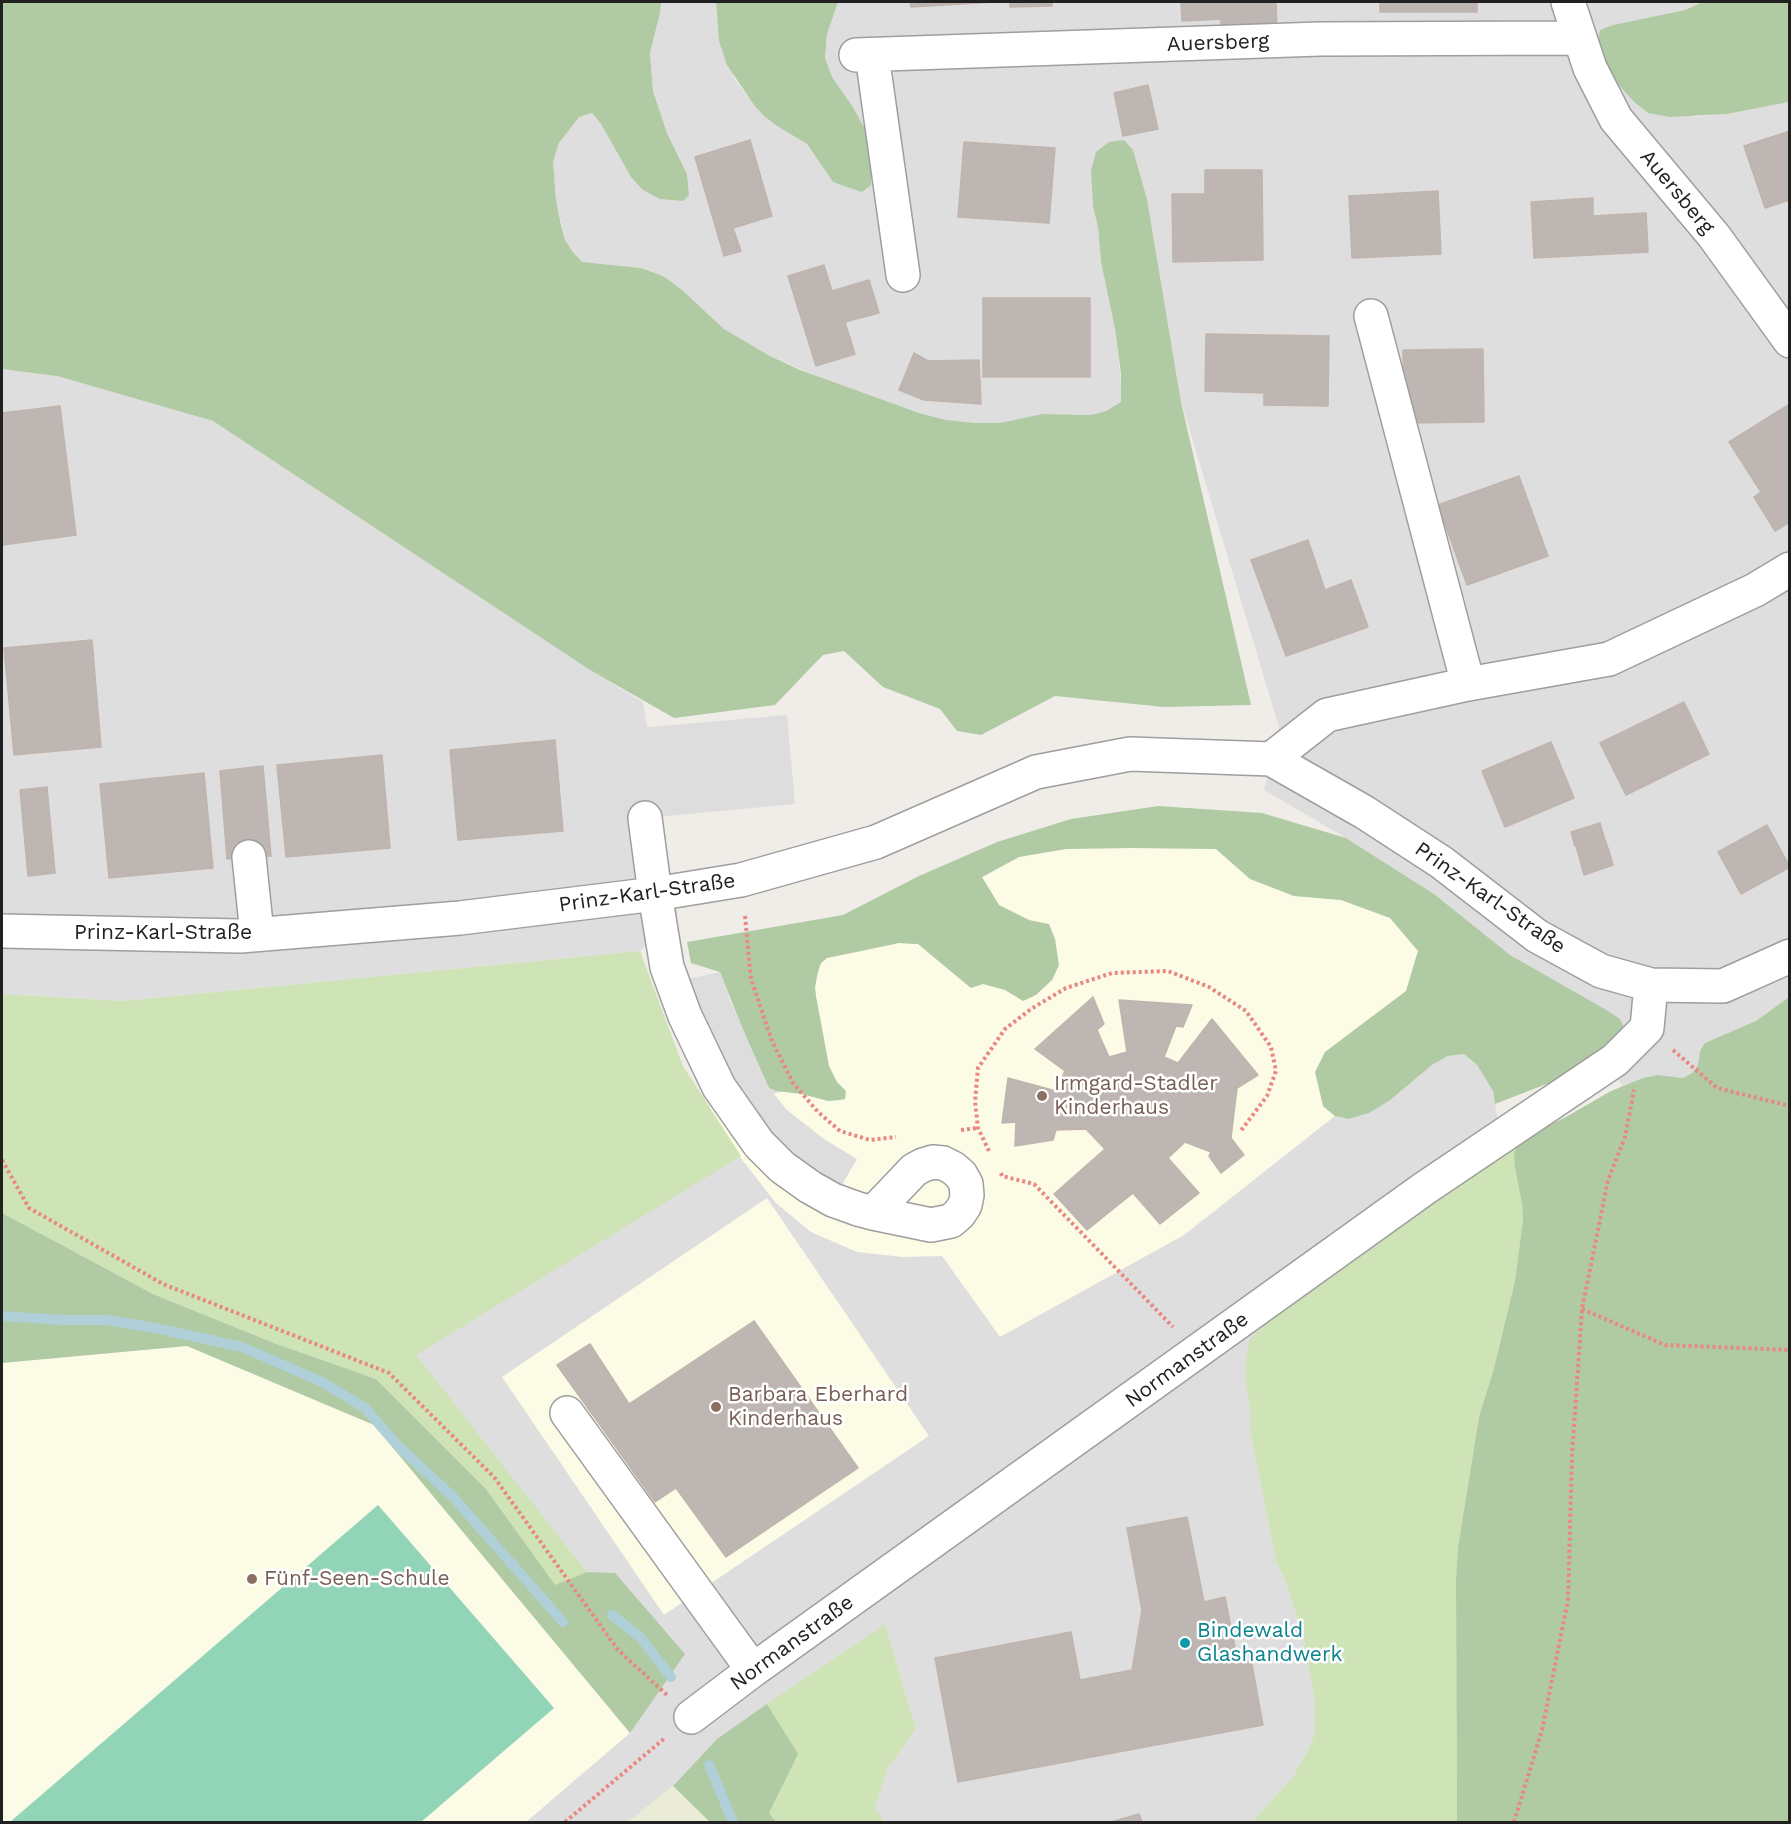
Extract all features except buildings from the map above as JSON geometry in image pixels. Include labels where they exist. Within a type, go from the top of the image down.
[{"type":"street","name":"Auersberg","points":[[1568,2],[1590,68],[1616,119],[1714,236],[1790,341]]},
{"type":"street","name":"Auersberg","points":[[903,275],[864,55],[1320,39],[1570,38],[1579,35]]},
{"type":"street","points":[[1371,316],[1468,684]]},
{"type":"street","points":[[1271,759],[1327,715],[1468,684],[1609,659],[1755,590],[1790,569]]},
{"type":"street","name":"Prinz-Karl-Straße","points":[[2,931],[240,936],[460,918],[655,894],[741,880],[876,842],[1036,772],[1130,754],[1271,759],[1364,812],[1442,862],[1537,936],[1601,971],[1651,985],[1723,986],[1790,956]]},
{"type":"street","points":[[645,818],[667,967],[685,1016],[719,1087],[759,1144],[782,1167],[833,1200],[873,1213]]},
{"type":"street","points":[[249,857],[257,934]]},
{"type":"street","points":[[1647,1028],[1651,985]]},
{"type":"street","name":"Normanstraße","points":[[691,1717],[753,1670],[1425,1188],[1615,1060],[1647,1028]]},
{"type":"street","points":[[567,1413],[753,1670]]},
{"type":"path","points":[[741,880],[751,979],[772,1041],[793,1083],[818,1112],[840,1131],[870,1140],[900,1137]]},
{"type":"path","points":[[993,1157],[978,1128],[975,1102],[978,1068],[1005,1029],[1031,1009],[1066,988],[1112,973],[1168,971],[1209,987],[1246,1011],[1271,1047],[1276,1071],[1267,1096],[1240,1132]]},
{"type":"path","points":[[1647,1028],[1717,1088],[1790,1106]]},
{"type":"path","points":[[1514,1822],[1542,1730],[1568,1600],[1572,1455],[1581,1309],[1608,1180],[1625,1137],[1636,1082]]},
{"type":"path","points":[[954,1131],[978,1128]]},
{"type":"path","points":[[2,1160],[29,1208],[164,1284],[388,1373],[494,1477],[618,1650],[691,1717],[565,1822]]},
{"type":"path","points":[[998,1167],[1002,1176],[1034,1184],[1199,1352]]},
{"type":"path","points":[[1581,1309],[1665,1346],[1790,1350]]},
{"type":"shaded area","points":[[661,2],[716,2],[717,21],[734,78],[754,105],[777,126],[807,144],[833,182],[871,185],[872,142],[853,107],[832,77],[825,58],[827,34],[838,2],[1703,2],[1685,10],[1613,25],[1600,30],[1597,45],[1608,70],[1633,101],[1695,117],[1727,114],[1789,102],[1789,997],[1756,1021],[1700,1051],[1698,1065],[1692,1073],[1683,1078],[1658,1075],[1623,1086],[1603,1062],[1620,1019],[1520,961],[1500,948],[1434,894],[1346,838],[1264,790],[1279,727],[1181,402],[1147,199],[1133,150],[1091,171],[1093,207],[1098,227],[1101,262],[1115,329],[1122,391],[1121,403],[1106,411],[1091,415],[1042,414],[1000,423],[975,423],[946,420],[919,413],[828,381],[770,356],[724,329],[681,289],[663,276],[641,268],[581,262],[565,240],[556,200],[553,162],[559,143],[579,117],[592,113],[601,124],[631,177],[689,195],[687,173],[667,133],[653,91],[650,53]]},
{"type":"shaded area","points":[[2,369],[53,375],[213,421],[590,670],[643,702],[678,915],[640,951],[123,1001],[2,994]]},
{"type":"shaded area","points":[[787,715],[795,804],[603,822],[595,732]]},
{"type":"shaded area","name":"Irmgard-Stadler Kinderhaus","points":[[1066,849],[1216,849],[1250,879],[1294,896],[1341,900],[1390,918],[1418,951],[1406,991],[1352,1032],[1323,1106],[1335,1116],[1184,1235],[1000,1337],[942,1256],[903,1257],[857,1252],[811,1232],[776,1203],[703,1110],[806,1086],[816,996],[815,987],[821,963],[827,958],[899,943],[918,944],[970,987],[982,878],[1019,857]]},
{"type":"shaded area","points":[[1216,849],[1250,879],[1373,1015],[1352,1032],[1335,1116],[1349,1119],[1369,1113],[1389,1101],[1432,1065],[1448,1056],[1464,1054],[1477,1065],[1493,1091],[1501,1140],[1246,1383],[1250,1408],[1250,1430],[1276,1561],[1287,1585],[1304,1640],[1315,1700],[1315,1733],[1306,1754],[1293,1777],[1252,1822],[885,1822],[875,1808],[888,1768],[916,1729],[885,1624],[717,1739],[673,1786],[628,1822],[2,1822],[2,1363],[630,1732],[615,1573],[587,1572],[415,1355],[740,1156],[769,1088],[802,1094],[833,955],[912,942],[932,953],[939,961]]},
{"type":"shaded area","points":[[720,972],[769,1088],[787,1110],[824,1139],[857,1159],[833,1200],[782,1167],[673,982]]},
{"type":"shaded area","name":"Barbara Eberhard Kinderhaus","points":[[767,1198],[929,1436],[664,1615],[502,1377]]},
{"type":"shaded area","name":"Fünf-Seen-Schule","points":[[187,1346],[375,1425],[630,1733],[526,1822],[2,1822],[2,1363]]},
{"type":"shaded area","points":[[673,1786],[710,1822],[628,1822]]},
{"type":"green space","points":[[2,2],[661,2],[650,53],[653,91],[667,133],[687,174],[689,195],[683,201],[660,199],[643,190],[631,177],[601,124],[592,113],[579,117],[559,143],[553,162],[556,200],[561,225],[565,240],[573,252],[582,262],[641,268],[663,276],[681,289],[724,329],[770,356],[800,370],[919,413],[946,420],[1000,423],[1042,414],[1091,415],[1106,411],[1121,402],[1121,374],[1115,329],[1101,262],[1098,227],[1093,207],[1091,171],[1096,152],[1109,142],[1124,140],[1133,150],[1147,199],[1181,402],[1251,705],[1164,707],[1055,696],[981,735],[957,731],[940,709],[883,687],[844,651],[823,655],[775,705],[674,718],[590,670],[213,421],[57,376],[2,369]]},
{"type":"green space","points":[[716,2],[838,2],[827,34],[825,58],[832,77],[853,107],[872,142],[871,185],[862,192],[833,182],[807,144],[777,126],[754,105],[727,65],[719,41]]},
{"type":"green space","points":[[1703,2],[1789,2],[1789,102],[1727,114],[1670,117],[1648,113],[1619,85],[1608,70],[1597,45],[1600,30],[1613,25],[1685,10]]},
{"type":"green space","points":[[1158,806],[1262,813],[1346,838],[1434,894],[1510,955],[1620,1019],[1624,1028],[1603,1062],[1495,1104],[1493,1091],[1477,1065],[1464,1054],[1448,1056],[1432,1065],[1389,1101],[1369,1113],[1349,1119],[1335,1116],[1323,1106],[1315,1072],[1325,1052],[1406,991],[1418,951],[1390,918],[1341,900],[1294,896],[1250,879],[1216,849],[1066,849],[1019,857],[982,877],[999,905],[1029,920],[1049,924],[1055,939],[1059,965],[1052,980],[1036,995],[1023,1001],[1005,990],[983,984],[971,988],[918,944],[899,943],[827,958],[821,963],[818,971],[816,996],[829,1066],[837,1082],[846,1091],[845,1099],[828,1101],[769,1088],[759,1070],[720,972],[691,963],[687,942],[843,915],[919,876],[997,842],[1071,819]]},
{"type":"green space","points":[[640,951],[683,1066],[741,1156],[416,1355],[587,1572],[555,1586],[486,1489],[376,1379],[274,1343],[153,1294],[2,1213],[2,994],[123,1001]]},
{"type":"green space","points":[[1789,997],[1789,1822],[1457,1822],[1456,1581],[1458,1547],[1479,1417],[1494,1368],[1515,1281],[1523,1219],[1514,1154],[1518,1143],[1611,1091],[1643,1078],[1658,1075],[1683,1078],[1692,1073],[1698,1065],[1700,1051],[1705,1043],[1756,1021]]},
{"type":"green space","points":[[1518,1143],[1523,1219],[1515,1281],[1494,1368],[1479,1417],[1458,1547],[1456,1581],[1457,1822],[1252,1822],[1293,1777],[1306,1754],[1315,1733],[1315,1700],[1304,1640],[1287,1585],[1276,1561],[1250,1430],[1246,1359],[1250,1339],[1287,1304]]},
{"type":"green space","points":[[2,1213],[153,1294],[274,1343],[376,1379],[486,1489],[555,1585],[587,1572],[615,1573],[685,1654],[630,1733],[374,1425],[187,1346],[2,1363]]},
{"type":"green space","points":[[378,1505],[554,1708],[421,1822],[10,1822]]},
{"type":"green space","points":[[885,1624],[916,1729],[888,1768],[875,1808],[885,1822],[776,1822],[769,1813],[797,1754],[767,1704]]},
{"type":"green space","points":[[767,1704],[798,1754],[769,1813],[776,1822],[710,1822],[673,1786],[717,1739]]},
{"type":"waterway","points":[[2,1316],[108,1320],[160,1329],[242,1347],[322,1382],[365,1408],[398,1446],[453,1497],[563,1622]]},
{"type":"waterway","points":[[612,1615],[641,1638],[671,1677]]},
{"type":"waterway","points":[[709,1765],[733,1822]]},
{"type":"place","name":"Irmgard-Stadler Kinderhaus","points":[[1042,1096]]},
{"type":"place","name":"Barbara Eberhard Kinderhaus","points":[[716,1407]]},
{"type":"place","name":"Fünf-Seen-Schule","points":[[252,1579]]},
{"type":"place","name":"Bindewald Glashandwerk","points":[[1185,1643]]}]
